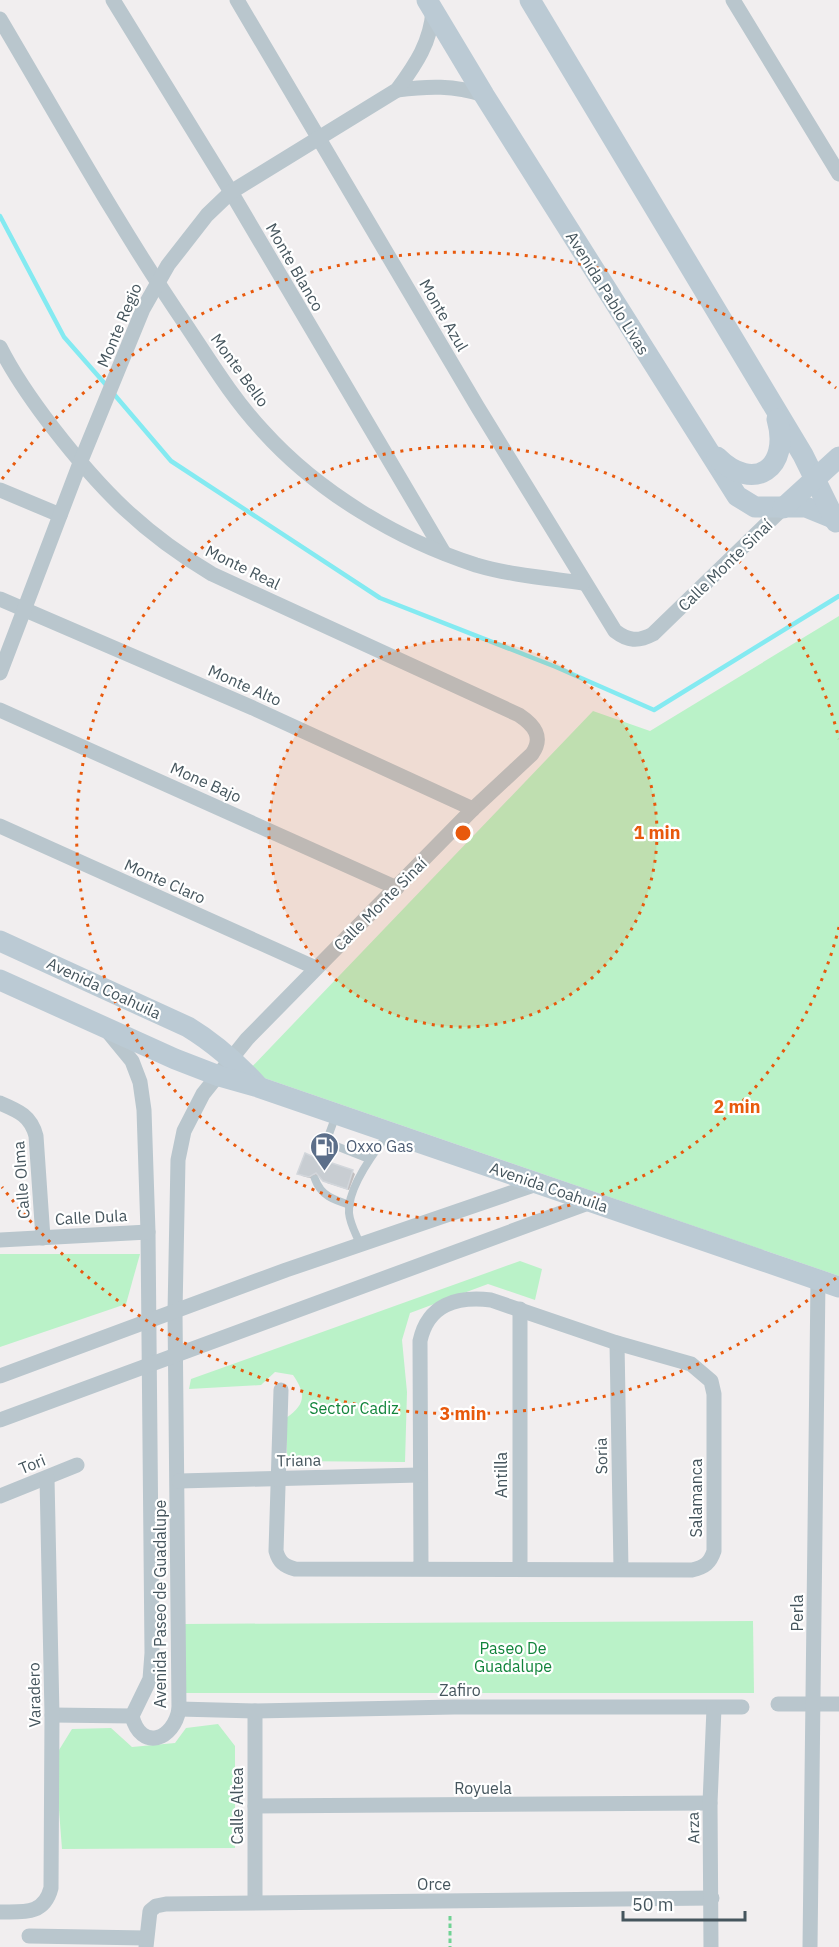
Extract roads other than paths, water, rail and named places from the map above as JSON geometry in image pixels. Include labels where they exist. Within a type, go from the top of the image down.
[{"type":"main road","name":"Avenida Pablo Livas","points":[[530,0],[773,405],[816,479],[836,523]]},
{"type":"main road","name":"Avenida Pablo Livas","points":[[430,5],[484,95],[742,502],[754,507],[811,508],[836,523]]},
{"type":"main road","points":[[704,444],[722,462],[740,474],[758,473],[766,469],[778,458],[782,445],[773,405]]},
{"type":"main road","name":"Calle Monte Sinaí","points":[[783,508],[839,457]]},
{"type":"main road","name":"Avenida Coahuila","points":[[0,941],[188,1027],[213,1042],[232,1058],[258,1087]]},
{"type":"main road","name":"Avenida Coahuila","points":[[0,980],[219,1076],[336,1113],[839,1287]]},
{"type":"street","name":"Monte Blanco","points":[[112,0],[231,192],[444,553]]},
{"type":"street","name":"Monte Azul","points":[[237,0],[583,583],[608,623],[629,640]]},
{"type":"street","points":[[733,0],[839,174]]},
{"type":"street","name":"Monte Regio","points":[[0,673],[80,463],[157,283],[207,215],[231,192],[397,90],[416,63],[428,40],[430,5]]},
{"type":"street","name":"Monte Bello","points":[[0,20],[157,283],[237,400],[284,453],[348,502],[382,523],[444,553],[505,571],[583,583]]},
{"type":"street","name":"Monte Regio","points":[[397,90],[443,86],[460,87],[484,95]]},
{"type":"street","name":"Monte Real","points":[[0,347],[15,379],[80,463],[128,514],[178,554],[203,569],[519,715],[533,725],[538,734]]},
{"type":"street","points":[[0,373],[15,379]]},
{"type":"street","points":[[0,490],[60,515]]},
{"type":"street","name":"Calle Monte Sinaí","points":[[629,640],[645,638],[662,627],[783,508]]},
{"type":"street","name":"Monte Alto","points":[[0,599],[253,708],[473,809]]},
{"type":"street","name":"Mone Bajo","points":[[0,710],[397,888]]},
{"type":"street","name":"Calle Monte Sinaí","points":[[219,1076],[232,1058],[316,968],[473,809],[532,754],[539,742],[538,734]]},
{"type":"street","name":"Monte Claro","points":[[0,826],[316,968]]},
{"type":"street","name":"Avenida Paseo de Guadalupe","points":[[100,1024],[132,1060],[140,1082],[148,1232],[152,1653],[150,1679],[132,1716],[134,1726],[141,1735],[150,1738],[161,1737],[171,1731],[177,1720],[179,1709],[176,1312],[178,1160],[184,1131],[192,1111],[219,1076]]},
{"type":"street","name":"Calle Olma","points":[[0,1103],[26,1116],[33,1124],[36,1136],[43,1238]]},
{"type":"street","points":[[0,1376],[360,1244],[537,1184]]},
{"type":"street","points":[[0,1420],[591,1202]]},
{"type":"street","name":"Calle Dula","points":[[0,1240],[148,1232]]},
{"type":"street","name":"Perla","points":[[810,1947],[818,1280]]},
{"type":"street","name":"Salamanca","points":[[278,1479],[276,1551],[278,1559],[285,1566],[294,1569],[692,1570],[704,1567],[710,1561],[714,1551],[714,1394],[711,1381],[691,1364],[617,1343],[491,1300],[470,1297],[451,1302],[435,1313],[423,1326],[420,1341],[421,1569]]},
{"type":"street","name":"Antilla","points":[[520,1309],[520,1569]]},
{"type":"street","name":"Soria","points":[[617,1343],[621,1569]]},
{"type":"street","points":[[278,1479],[281,1390]]},
{"type":"street","name":"Tori","points":[[0,1496],[77,1465]]},
{"type":"street","name":"Triana","points":[[179,1481],[419,1475]]},
{"type":"street","name":"Varadero","points":[[0,1912],[27,1911],[40,1907],[48,1900],[51,1888],[52,1714],[47,1478]]},
{"type":"street","points":[[778,1704],[839,1704]]},
{"type":"street","name":"Zafiro","points":[[179,1709],[255,1711],[454,1707],[742,1707]]},
{"type":"street","name":"Arza","points":[[711,1947],[710,1803],[714,1708]]},
{"type":"street","name":"Calle Altea","points":[[255,1711],[255,1902]]},
{"type":"street","points":[[52,1714],[132,1716]]},
{"type":"street","name":"Royuela","points":[[255,1806],[710,1803]]},
{"type":"street","name":"Orce","points":[[146,1942],[150,1911],[156,1906],[255,1902],[712,1898]]},
{"type":"street","points":[[29,1936],[146,1942]]},
{"type":"lane","points":[[320,1159],[336,1113]]},
{"type":"lane","points":[[360,1244],[349,1214],[350,1205],[369,1159],[390,1132]]},
{"type":"lane","points":[[326,1142],[369,1159]]},
{"type":"lane","points":[[315,1179],[317,1186],[330,1198],[350,1205]]},
{"type":"waterway","points":[[0,216],[64,337],[107,386]]},
{"type":"waterway","points":[[113,393],[171,461],[380,598],[556,667],[654,710],[839,596]]},
{"type":"place","name":"Oxxo Gas","points":[[325,1172]]},
{"type":"park label","name":"Sector Cadiz","points":[[354,1408]]},
{"type":"park label","name":"Paseo De Guadalupe","points":[[513,1657]]}]
